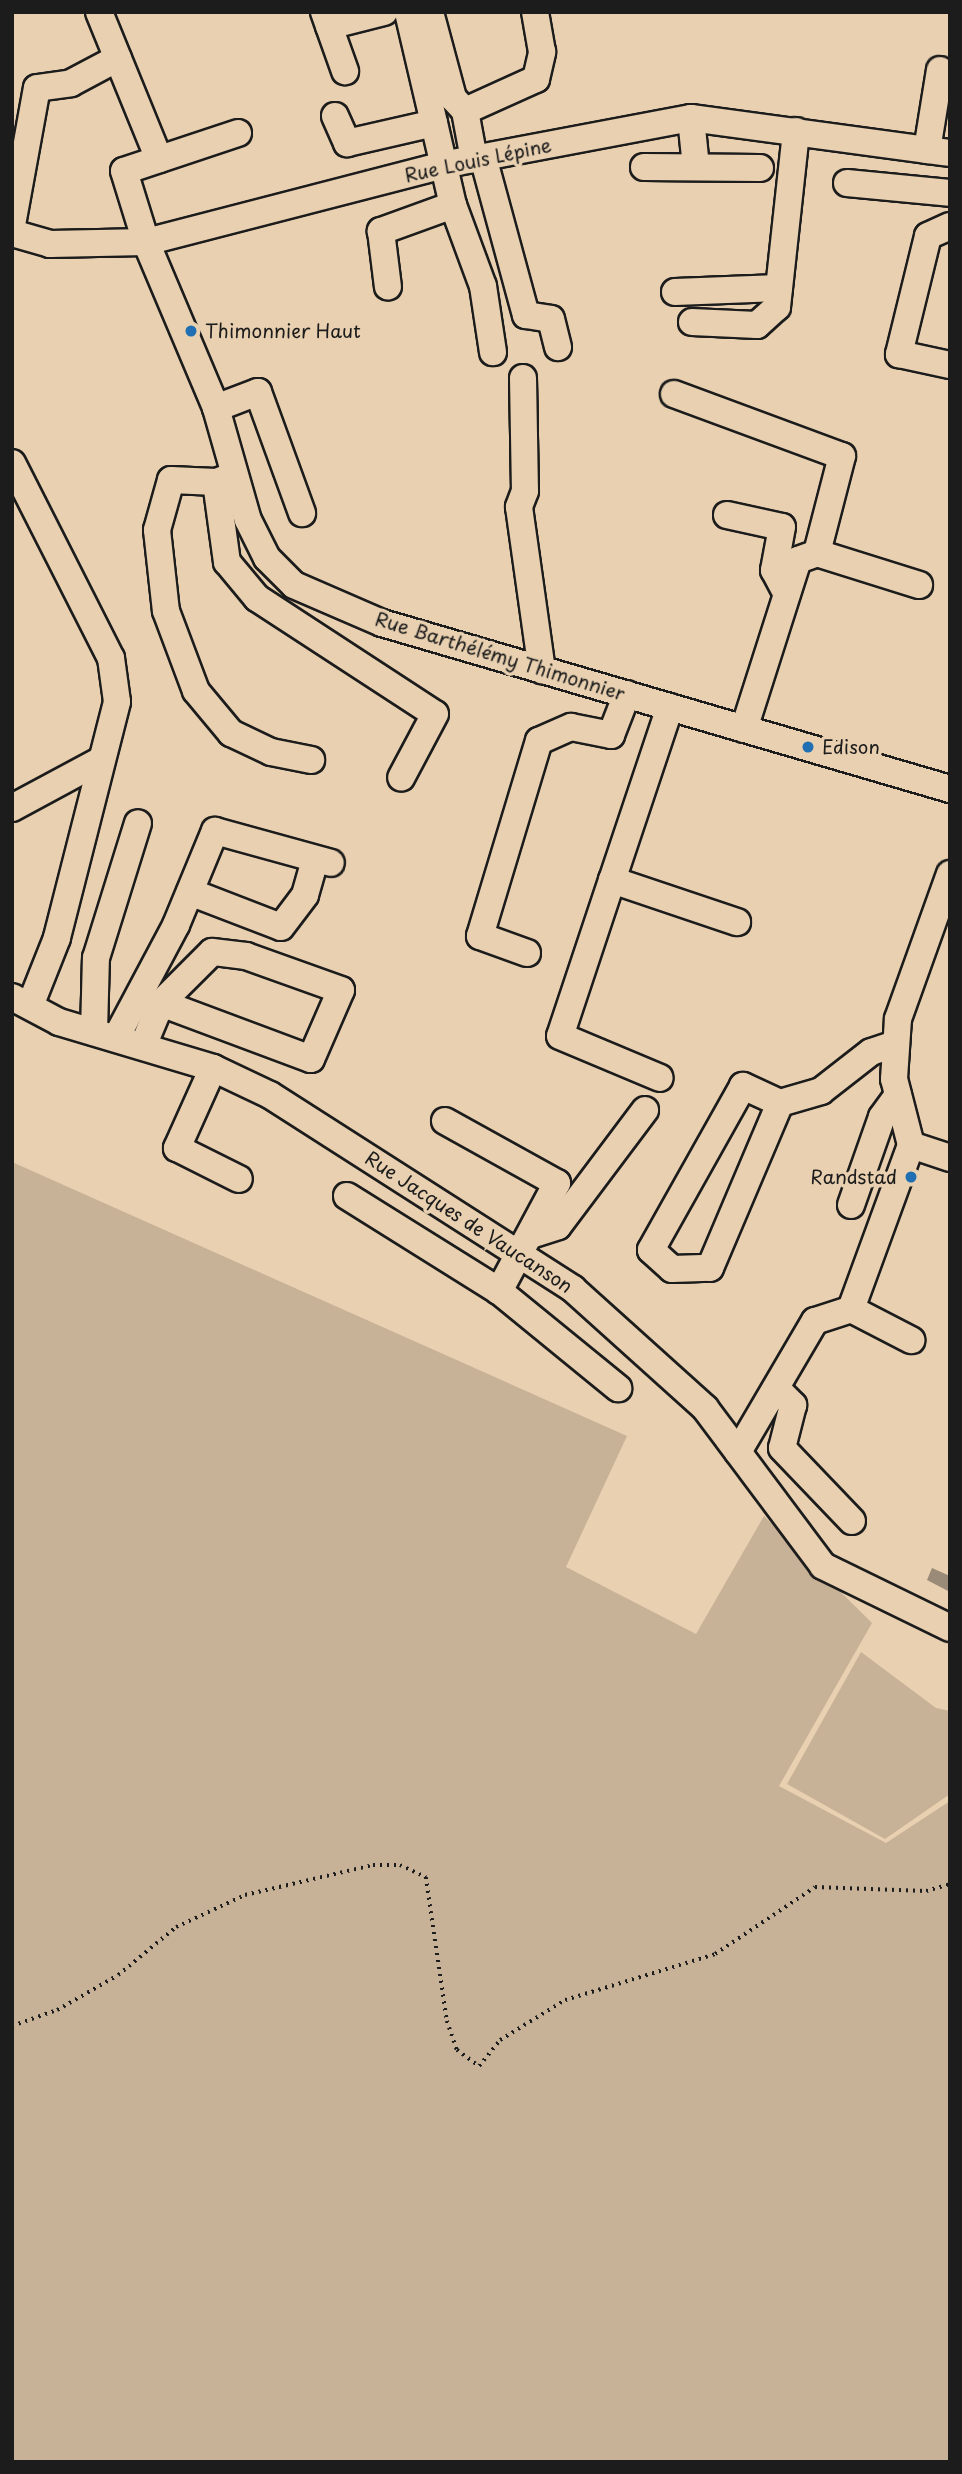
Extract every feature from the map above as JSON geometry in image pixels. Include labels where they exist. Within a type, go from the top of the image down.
[{"type":"street","points":[[99,12],[159,159],[239,133]]},
{"type":"street","points":[[345,71],[327,19],[384,12]]},
{"type":"street","points":[[408,12],[447,164],[453,205],[483,286],[493,352]]},
{"type":"street","points":[[430,12],[453,98],[465,111],[526,315],[551,319],[558,347]]},
{"type":"street","points":[[465,111],[536,79],[542,52],[535,12]]},
{"type":"street","points":[[12,225],[37,88],[71,83],[118,58]]},
{"type":"street","points":[[938,152],[940,70]]},
{"type":"street","points":[[335,116],[347,143],[435,123]]},
{"type":"street","points":[[691,118],[696,167]]},
{"type":"street","name":"Rue Louis Lépine","points":[[12,233],[50,244],[146,242],[447,164],[691,118],[938,152]]},
{"type":"street","points":[[692,322],[757,325],[777,307],[796,131]]},
{"type":"street","name":"Rue Barthélémy Thimonnier","points":[[159,159],[124,171],[146,242],[216,408],[224,479],[267,558],[294,585],[382,623],[950,789]]},
{"type":"street","points":[[644,167],[760,168]]},
{"type":"street","points":[[847,183],[950,193]]},
{"type":"street","points":[[388,287],[381,230],[453,205]]},
{"type":"street","points":[[950,226],[928,236],[899,354],[950,365]]},
{"type":"street","points":[[675,292],[779,288]]},
{"type":"street","points":[[523,378],[525,491],[519,507],[542,670]]},
{"type":"street","points":[[216,408],[258,393],[302,513]]},
{"type":"street","points":[[674,394],[842,456],[817,554]]},
{"type":"street","points":[[12,463],[111,658],[117,702],[57,939],[21,1002]]},
{"type":"street","points":[[311,760],[271,752],[231,733],[196,691],[166,611],[157,530],[171,480],[224,479],[227,562],[257,598],[435,714],[401,778]]},
{"type":"street","points":[[727,515],[782,527],[774,570],[787,594]]},
{"type":"street","points":[[744,729],[798,560],[817,554],[919,585]]},
{"type":"street","points":[[527,953],[480,936],[539,741],[571,727],[611,735],[626,694]]},
{"type":"street","points":[[660,1078],[560,1036],[670,707]]},
{"type":"street","points":[[12,808],[101,760]]},
{"type":"street","points":[[105,1035],[96,958],[138,823]]},
{"type":"street","points":[[105,1035],[190,892],[215,831],[323,861],[305,895],[281,927],[190,892]]},
{"type":"street","points":[[851,1309],[911,1145],[898,1095],[897,1031],[950,874]]},
{"type":"street","points":[[612,880],[737,922]]},
{"type":"street","points":[[143,1046],[161,1003],[212,952],[246,956],[341,990],[311,1059],[161,1003]]},
{"type":"street","name":"Rue Jacques de Vaucanson","points":[[21,1002],[105,1035],[213,1068],[270,1095],[525,1245],[705,1408],[823,1566],[950,1628]]},
{"type":"street","points":[[780,1103],[710,1268],[672,1269],[651,1250],[743,1086],[780,1103],[821,1091],[897,1031]]},
{"type":"street","points":[[213,1068],[177,1149],[239,1179]]},
{"type":"street","points":[[851,1205],[883,1117],[898,1095]]},
{"type":"street","points":[[525,1245],[558,1226],[645,1110]]},
{"type":"street","points":[[445,1121],[557,1183],[499,1291]]},
{"type":"street","points":[[911,1145],[950,1158]]},
{"type":"street","points":[[347,1196],[499,1291],[618,1388]]},
{"type":"street","points":[[738,1452],[778,1390],[815,1321],[851,1309],[911,1340]]},
{"type":"street","points":[[778,1390],[793,1405],[782,1448],[852,1521]]},
{"type":"path","points":[[12,2026],[57,2010],[118,1975],[176,1927],[245,1895],[373,1865],[400,1865],[426,1877],[447,2021],[457,2050],[478,2066],[500,2040],[565,2000],[715,1954],[815,1887],[926,1891],[950,1884]]},
{"type":"shaded area","points":[[12,1162],[627,1436],[566,1567],[696,1634],[764,1516],[872,1623],[779,1786],[886,1843],[950,1801],[950,2462],[12,2462]]},
{"type":"shaded area","points":[[932,1568],[950,1576],[950,1592],[927,1580]]},
{"type":"shaded area","points":[[861,1652],[936,1708],[950,1711],[950,1794],[885,1839],[787,1784]]},
{"type":"place","name":"Thimonnier Haut","points":[[191,331]]},
{"type":"place","name":"Edison","points":[[808,747]]},
{"type":"place","name":"Randstad","points":[[911,1177]]}]
